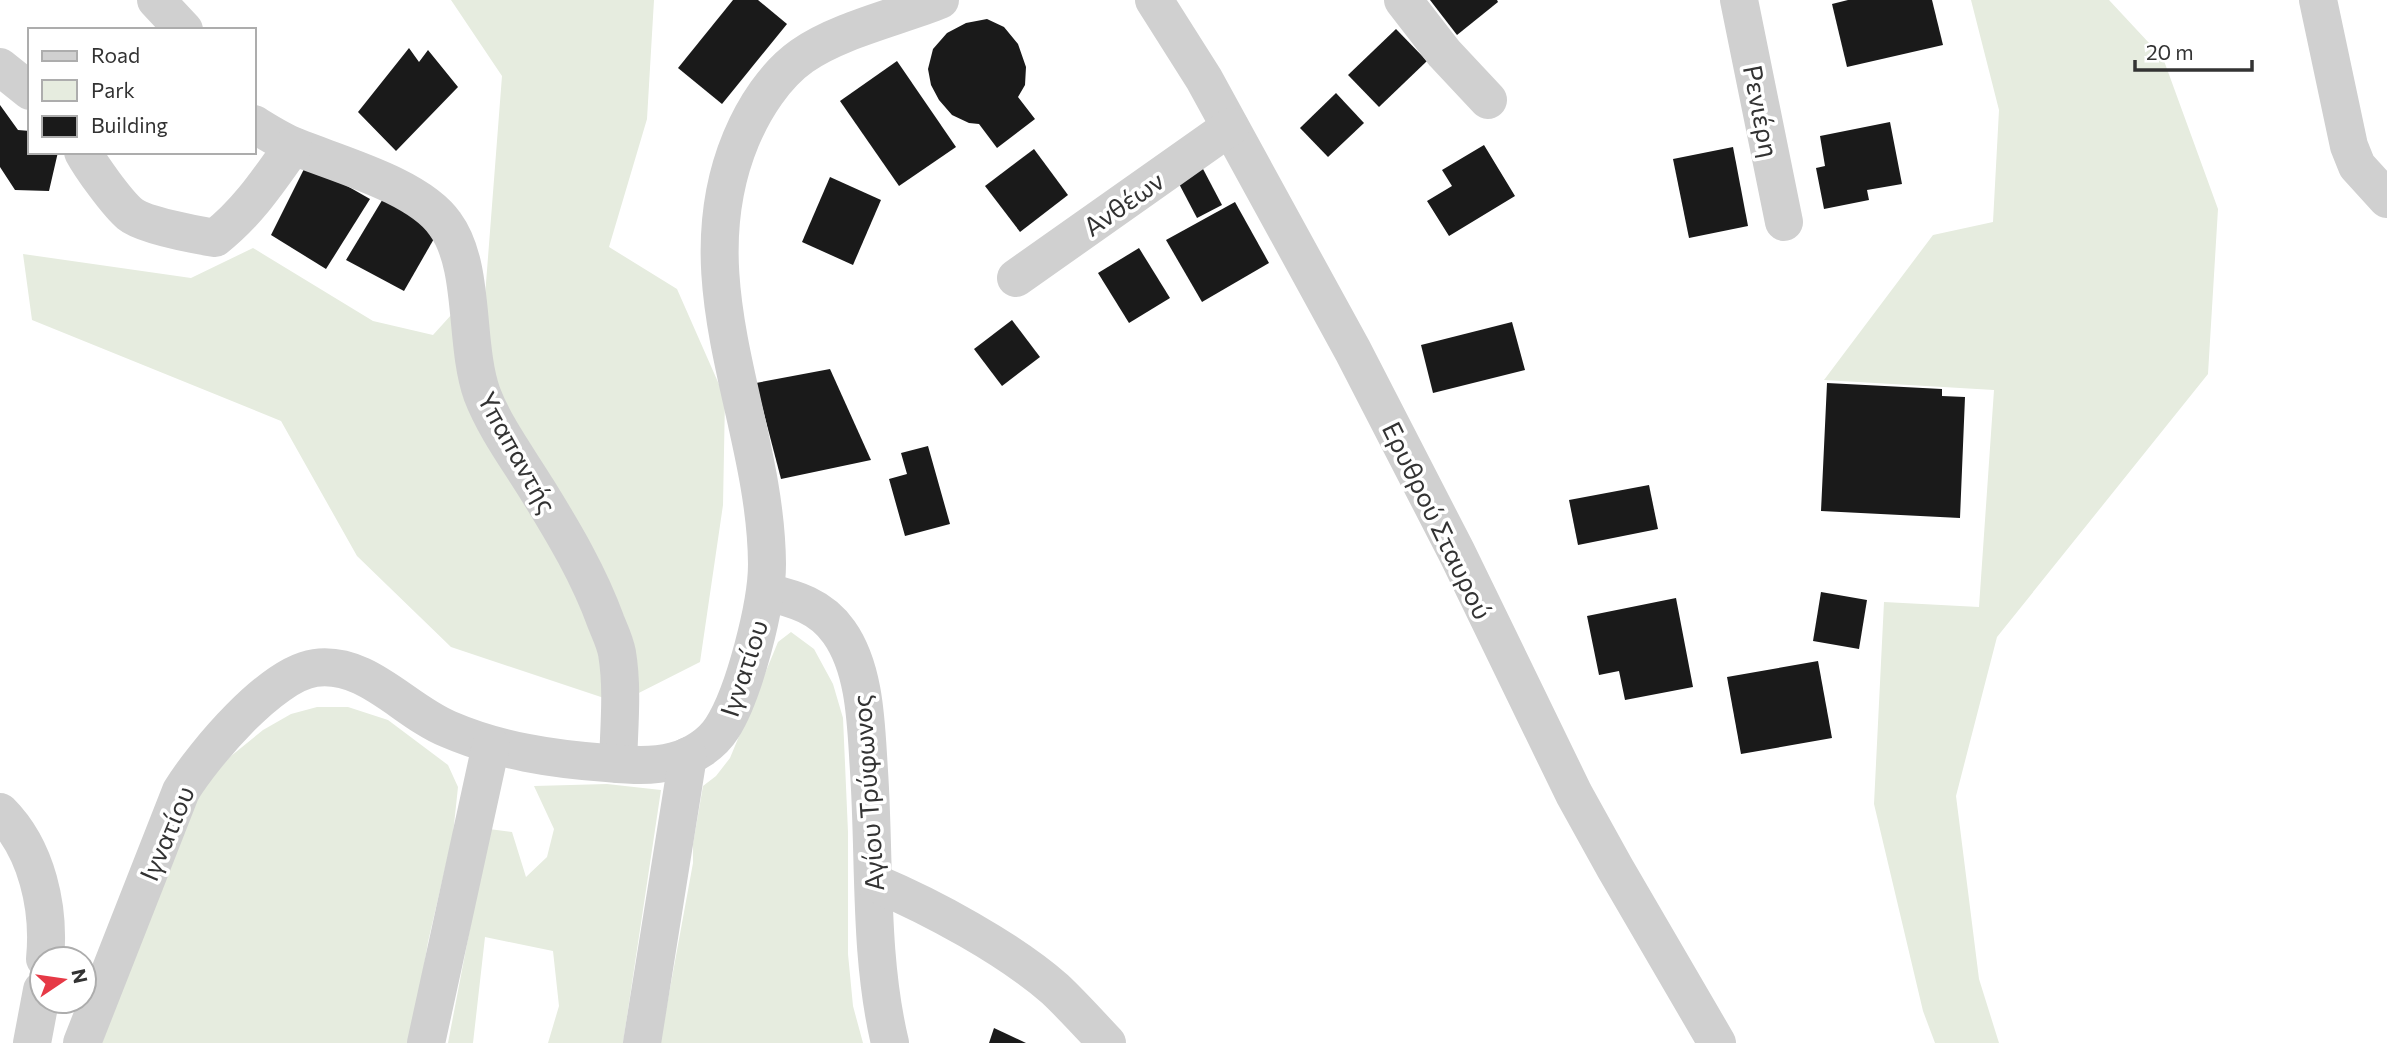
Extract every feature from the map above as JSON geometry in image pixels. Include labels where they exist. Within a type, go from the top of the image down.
[{"type":"street","points":[[156,0],[182,28]]},
{"type":"street","name":"Ιγνατίου","points":[[82,1043],[181,791],[197,765],[272,689],[303,670],[318,667],[346,670],[363,677],[435,723],[491,745],[543,757],[618,764],[659,764],[688,756],[717,736],[732,711],[750,655],[766,592],[767,561],[761,505],[720,293],[718,237],[725,183],[737,149],[757,108],[789,67],[817,47],[940,0]]},
{"type":"street","name":"Ερυθρού Σταυρού","points":[[1154,0],[1204,79],[1389,419],[1574,794],[1717,1043]]},
{"type":"street","points":[[1403,0],[1451,61],[1488,100]]},
{"type":"street","name":"Ρενιέρη","points":[[1739,0],[1784,222]]},
{"type":"street","points":[[2318,0],[2349,146],[2357,166],[2387,199]]},
{"type":"street","points":[[0,67],[28,88]]},
{"type":"street","name":"Υπαπαντής","points":[[256,125],[293,146],[350,167],[402,191],[428,206],[446,225],[462,263],[470,338],[483,395],[498,425],[572,547],[602,610],[616,650],[620,682],[618,764]]},
{"type":"street","name":"Ανθέων","points":[[1016,278],[1230,127]]},
{"type":"street","points":[[84,154],[131,216],[181,232],[215,238],[238,220],[257,198],[293,146]]},
{"type":"street","name":"Αγίου Τρύφωνος","points":[[766,592],[804,603],[824,615],[838,630],[849,651],[863,705],[867,739],[879,988],[890,1043]]},
{"type":"street","points":[[426,1043],[491,745]]},
{"type":"street","points":[[642,1043],[688,756]]},
{"type":"street","points":[[0,812],[20,838],[33,866],[47,921],[46,945]]},
{"type":"street","points":[[875,883],[937,912],[1036,975],[1074,1008],[1107,1043]]},
{"type":"street","points":[[32,1043],[37,1015]]},
{"type":"green space","points":[[451,0],[654,0],[647,119],[609,247],[677,289],[725,398],[723,505],[700,662],[619,703],[451,647],[357,556],[281,421],[32,320],[23,254],[191,278],[253,248],[373,321],[433,335],[452,314],[484,309],[502,76]]},
{"type":"green space","points":[[1971,0],[2109,0],[2163,58],[2218,209],[2208,374],[1997,637],[1956,796],[1979,979],[1999,1043],[1935,1043],[1923,1011],[1874,804],[1884,602],[1979,607],[1994,390],[1824,380],[1933,235],[1993,222],[1999,110]]},
{"type":"green space","points":[[791,632],[814,649],[833,684],[843,718],[848,832],[848,954],[853,1006],[863,1043],[660,1043],[693,863],[693,844],[703,786],[716,776],[730,758],[778,642]]},
{"type":"green space","points":[[317,707],[348,707],[388,720],[448,765],[458,787],[453,834],[428,942],[411,1043],[102,1043],[158,894],[187,805],[231,756],[263,730],[291,714]]},
{"type":"green space","points":[[607,784],[661,790],[623,1043],[548,1043],[559,1006],[553,951],[485,937],[473,1043],[448,1043],[489,829],[512,832],[526,877],[547,857],[554,829],[534,786]]},
{"type":"building","points":[[733,0],[758,0],[787,24],[722,104],[678,68]]},
{"type":"building","points":[[1430,0],[1497,0],[1498,2],[1457,35]]},
{"type":"building","points":[[1848,0],[1932,0],[1943,45],[1847,67],[1832,4]]},
{"type":"building","points":[[987,19],[1004,27],[1018,44],[1026,67],[1025,85],[1018,97],[1035,119],[997,148],[979,124],[969,123],[952,115],[931,85],[928,69],[933,49],[947,33],[966,23]]},
{"type":"building","points":[[1396,29],[1427,61],[1379,107],[1348,75]]},
{"type":"building","points":[[409,48],[419,62],[428,50],[458,87],[396,151],[358,112]]},
{"type":"building","points":[[897,61],[956,147],[899,186],[840,101]]},
{"type":"building","points":[[1336,93],[1364,123],[1328,157],[1300,128]]},
{"type":"building","points":[[0,105],[18,130],[28,131],[28,154],[58,154],[49,191],[15,190],[0,167]]},
{"type":"building","points":[[1890,122],[1902,184],[1867,190],[1869,200],[1824,209],[1816,168],[1825,166],[1820,136]]},
{"type":"building","points":[[1484,145],[1515,196],[1449,236],[1427,201],[1452,186],[1442,170]]},
{"type":"building","points":[[1733,147],[1748,226],[1689,238],[1673,159]]},
{"type":"building","points":[[1034,149],[1068,195],[1020,232],[985,186]]},
{"type":"building","points":[[307,163],[370,199],[326,269],[271,235]]},
{"type":"building","points":[[1202,167],[1222,205],[1197,218],[1177,180]]},
{"type":"building","points":[[830,177],[881,200],[853,265],[802,242]]},
{"type":"building","points":[[384,197],[439,230],[404,291],[346,260]]},
{"type":"building","points":[[1235,202],[1269,263],[1202,302],[1166,240]]},
{"type":"building","points":[[1139,248],[1170,298],[1129,323],[1098,273]]},
{"type":"building","points":[[1012,320],[1040,357],[1002,386],[974,349]]},
{"type":"building","points":[[1512,322],[1525,370],[1433,393],[1421,345]]},
{"type":"building","points":[[830,369],[871,460],[781,479],[756,383]]},
{"type":"building","points":[[1827,383],[1942,389],[1942,396],[1965,397],[1960,518],[1821,511]]},
{"type":"building","points":[[928,446],[950,524],[905,536],[889,479],[907,474],[901,453]]},
{"type":"building","points":[[1649,485],[1658,529],[1578,545],[1569,500]]},
{"type":"building","points":[[1821,592],[1867,600],[1859,649],[1813,641]]},
{"type":"building","points":[[1676,598],[1693,687],[1625,700],[1619,671],[1599,675],[1587,616]]},
{"type":"building","points":[[1818,661],[1832,738],[1741,754],[1727,677]]},
{"type":"building","points":[[994,1028],[1026,1043],[989,1043]]}]
